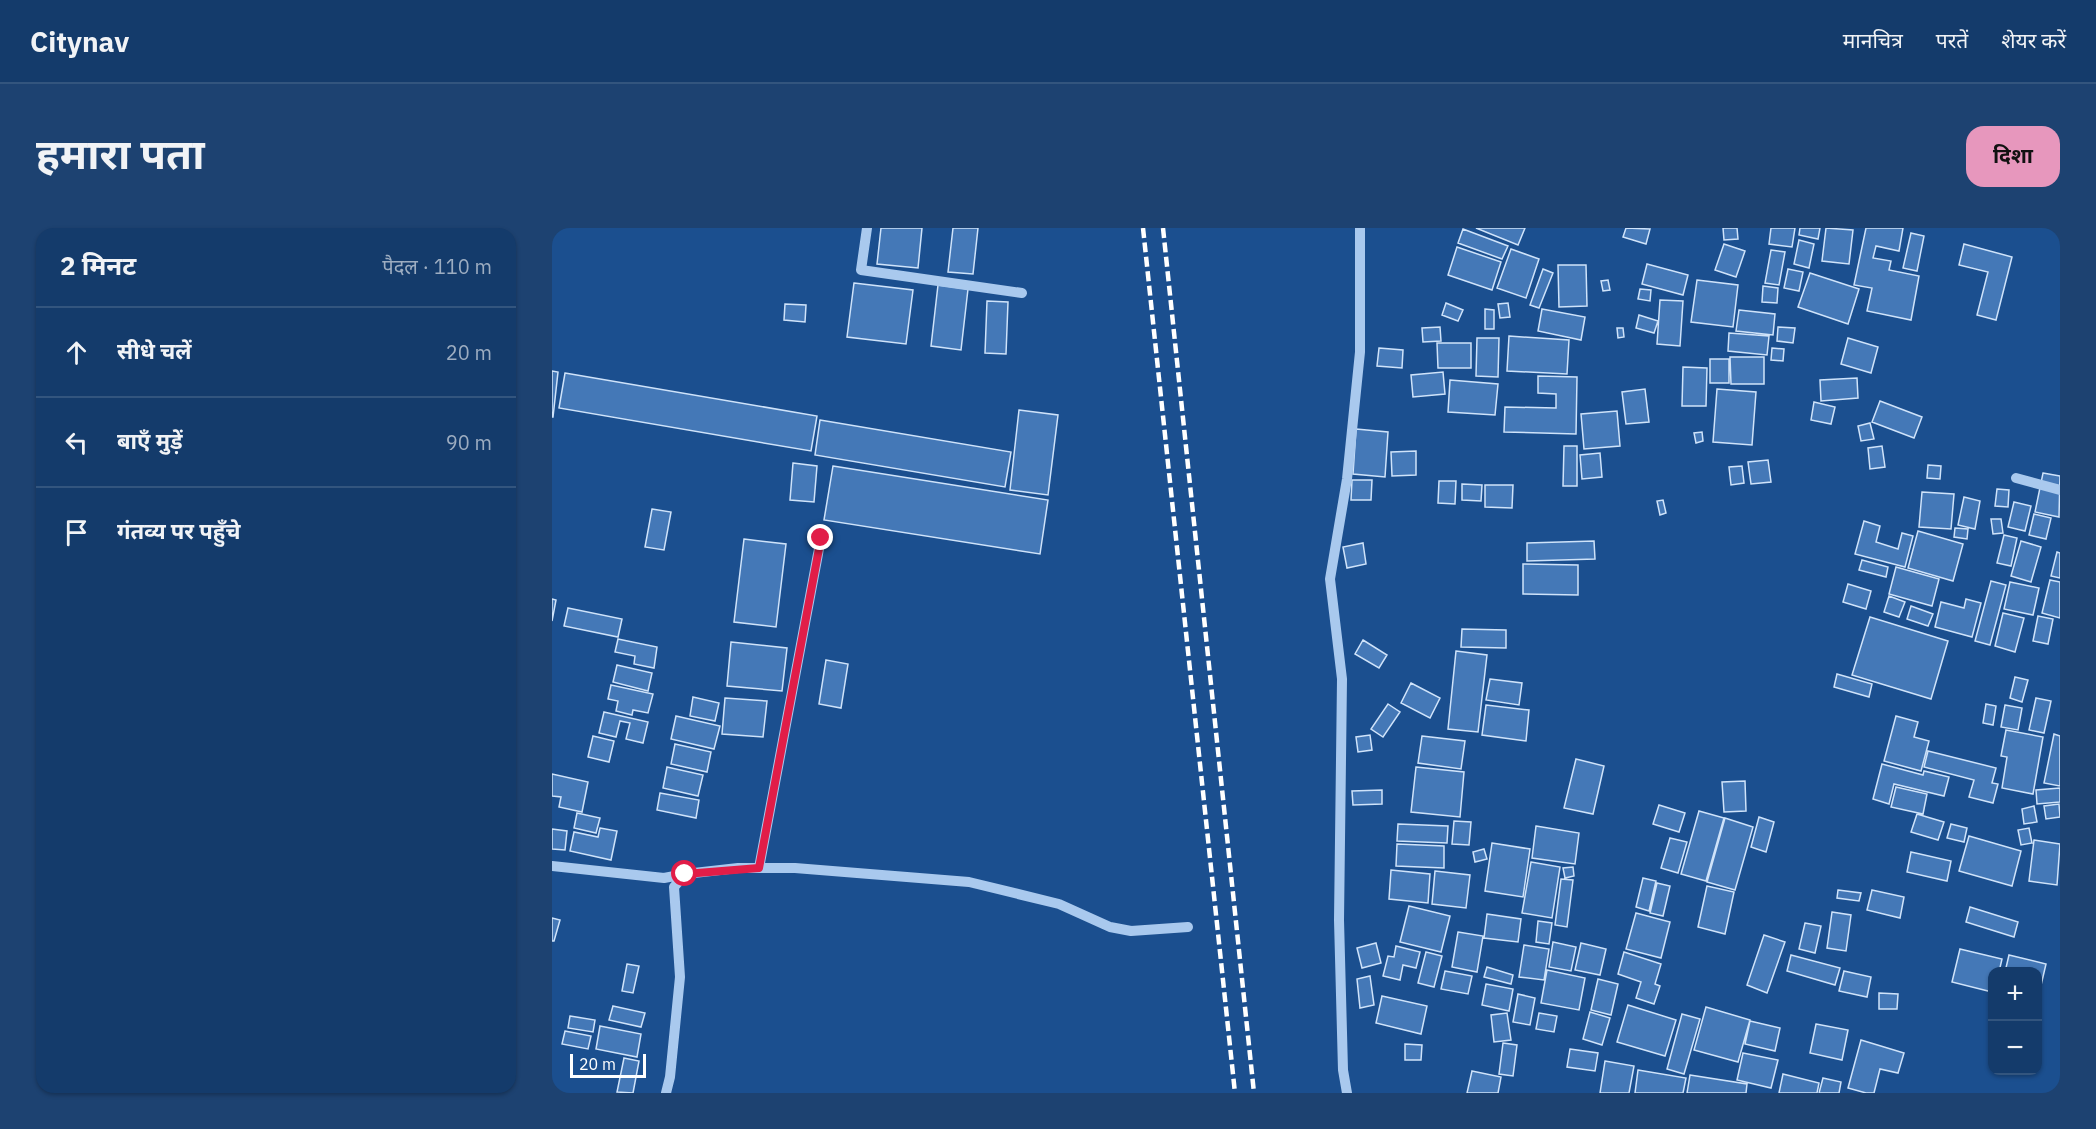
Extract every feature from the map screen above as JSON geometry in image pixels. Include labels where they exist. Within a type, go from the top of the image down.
[{"type":"street","points":[[867,228],[861,270],[1022,293]]},
{"type":"street","points":[[1347,1093],[1343,1070],[1339,920],[1342,679],[1330,579],[1347,479],[1360,352],[1360,228]]},
{"type":"street","points":[[2016,478],[2060,490]]},
{"type":"street","points":[[759,868],[821,538]]},
{"type":"street","points":[[552,866],[664,878],[759,868],[795,868],[969,882],[1059,904],[1110,927],[1131,931],[1188,927]]},
{"type":"street","points":[[666,1093],[670,1077],[680,977],[674,887],[685,874]]},
{"type":"building","points":[[881,228],[922,228],[918,268],[877,264]]},
{"type":"building","points":[[953,228],[978,228],[973,274],[948,272]]},
{"type":"building","points":[[1476,228],[1525,228],[1518,245]]},
{"type":"building","points":[[1626,228],[1650,229],[1646,244],[1623,237]]},
{"type":"building","points":[[1723,228],[1737,228],[1738,239],[1724,240]]},
{"type":"building","points":[[1771,228],[1795,228],[1792,247],[1769,244]]},
{"type":"building","points":[[1800,228],[1820,228],[1818,239],[1799,235]]},
{"type":"building","points":[[1826,228],[1853,230],[1849,264],[1822,261]]},
{"type":"building","points":[[1866,228],[1903,228],[1899,251],[1876,246],[1873,258],[1891,261],[1889,270],[1919,276],[1911,320],[1867,311],[1872,288],[1854,285]]},
{"type":"building","points":[[1463,229],[1508,246],[1502,259],[1458,243]]},
{"type":"building","points":[[1911,233],[1924,236],[1917,271],[1903,268]]},
{"type":"building","points":[[1799,240],[1814,244],[1809,268],[1794,264]]},
{"type":"building","points":[[1724,244],[1745,251],[1736,277],[1715,270]]},
{"type":"building","points":[[1964,244],[2012,257],[1996,320],[1977,315],[1988,272],[1959,265]]},
{"type":"building","points":[[1457,247],[1501,262],[1492,290],[1448,275]]},
{"type":"building","points":[[1511,249],[1539,259],[1526,298],[1497,288]]},
{"type":"building","points":[[1771,250],[1785,252],[1779,285],[1765,283]]},
{"type":"building","points":[[1647,264],[1688,275],[1683,295],[1642,284]]},
{"type":"building","points":[[1558,265],[1586,265],[1587,306],[1559,307]]},
{"type":"building","points":[[1543,269],[1553,273],[1539,308],[1530,305]]},
{"type":"building","points":[[1788,269],[1803,272],[1799,291],[1784,288]]},
{"type":"building","points":[[1810,273],[1859,289],[1848,324],[1798,307]]},
{"type":"building","points":[[1608,280],[1610,290],[1603,291],[1601,281]]},
{"type":"building","points":[[1697,280],[1738,285],[1733,327],[1691,322]]},
{"type":"building","points":[[854,283],[913,290],[906,344],[847,337]]},
{"type":"building","points":[[938,285],[968,289],[961,350],[931,346]]},
{"type":"building","points":[[1763,286],[1778,288],[1777,303],[1762,302]]},
{"type":"building","points":[[1640,289],[1651,290],[1650,301],[1638,299]]},
{"type":"building","points":[[1660,300],[1683,301],[1680,346],[1657,344]]},
{"type":"building","points":[[987,301],[1008,302],[1006,354],[985,353]]},
{"type":"building","points":[[1446,303],[1463,310],[1458,321],[1442,315]]},
{"type":"building","points":[[1508,303],[1510,317],[1500,318],[1498,304]]},
{"type":"building","points":[[785,304],[806,305],[805,322],[784,320]]},
{"type":"building","points":[[1485,309],[1494,310],[1494,329],[1485,329]]},
{"type":"building","points":[[1542,309],[1585,317],[1581,340],[1538,331]]},
{"type":"building","points":[[1739,310],[1775,314],[1773,335],[1736,331]]},
{"type":"building","points":[[1639,315],[1658,321],[1654,333],[1636,328]]},
{"type":"building","points":[[1440,327],[1441,341],[1423,342],[1422,328]]},
{"type":"building","points":[[1778,327],[1795,328],[1793,343],[1777,341]]},
{"type":"building","points":[[1617,328],[1623,328],[1624,337],[1618,338]]},
{"type":"building","points":[[1729,333],[1769,336],[1767,355],[1728,351]]},
{"type":"building","points":[[1509,336],[1569,340],[1567,374],[1507,371]]},
{"type":"building","points":[[1477,338],[1499,338],[1498,377],[1476,376]]},
{"type":"building","points":[[1848,338],[1878,347],[1871,373],[1841,364]]},
{"type":"building","points":[[1437,343],[1471,343],[1471,368],[1438,368]]},
{"type":"building","points":[[1379,348],[1403,350],[1402,368],[1377,366]]},
{"type":"building","points":[[1772,348],[1784,349],[1783,361],[1771,360]]},
{"type":"building","points":[[1730,357],[1764,357],[1764,384],[1731,384]]},
{"type":"building","points":[[1710,359],[1729,359],[1729,383],[1710,383]]},
{"type":"building","points":[[1683,367],[1707,368],[1706,406],[1682,406]]},
{"type":"building","points":[[552,371],[558,372],[553,417],[552,417]]},
{"type":"building","points":[[1443,372],[1445,394],[1413,397],[1411,375]]},
{"type":"building","points":[[565,373],[817,416],[811,451],[559,408]]},
{"type":"building","points":[[1538,376],[1577,377],[1576,434],[1504,432],[1505,407],[1556,408],[1556,394],[1538,393]]},
{"type":"building","points":[[1857,378],[1858,398],[1821,401],[1820,380]]},
{"type":"building","points":[[1450,380],[1498,384],[1495,415],[1448,412]]},
{"type":"building","points":[[1645,389],[1649,422],[1626,424],[1622,392]]},
{"type":"building","points":[[1717,389],[1756,392],[1752,445],[1713,442]]},
{"type":"building","points":[[1880,401],[1922,417],[1914,438],[1872,422]]},
{"type":"building","points":[[1814,402],[1835,407],[1831,424],[1811,420]]},
{"type":"building","points":[[1019,410],[1058,415],[1048,495],[1010,490]]},
{"type":"building","points":[[1617,411],[1620,446],[1584,449],[1581,414]]},
{"type":"building","points":[[820,420],[1011,452],[1005,487],[815,455]]},
{"type":"building","points":[[1870,423],[1874,439],[1861,441],[1858,426]]},
{"type":"building","points":[[1356,429],[1388,432],[1385,477],[1353,474]]},
{"type":"building","points":[[1702,432],[1703,441],[1696,443],[1694,433]]},
{"type":"building","points":[[1564,446],[1577,446],[1577,486],[1563,486]]},
{"type":"building","points":[[1882,446],[1885,467],[1870,469],[1868,448]]},
{"type":"building","points":[[1416,451],[1416,475],[1392,476],[1391,452]]},
{"type":"building","points":[[1600,453],[1602,477],[1582,479],[1580,455]]},
{"type":"building","points":[[1768,460],[1771,482],[1751,484],[1748,462]]},
{"type":"building","points":[[793,463],[817,466],[814,502],[790,500]]},
{"type":"building","points":[[1928,465],[1941,466],[1940,479],[1927,478]]},
{"type":"building","points":[[833,466],[1048,500],[1040,554],[824,520]]},
{"type":"building","points":[[1742,466],[1744,483],[1731,485],[1729,467]]},
{"type":"building","points":[[2043,473],[2060,476],[2059,517],[2035,512]]},
{"type":"building","points":[[1352,480],[1372,480],[1371,500],[1351,500]]},
{"type":"building","points":[[1439,481],[1456,481],[1455,504],[1438,503]]},
{"type":"building","points":[[1462,484],[1482,485],[1481,501],[1462,500]]},
{"type":"building","points":[[1485,485],[1513,485],[1512,508],[1485,507]]},
{"type":"building","points":[[1997,489],[2009,490],[2008,507],[1995,506]]},
{"type":"building","points":[[1922,492],[1954,494],[1951,529],[1919,527]]},
{"type":"building","points":[[1964,497],[1980,501],[1975,529],[1958,525]]},
{"type":"building","points":[[1663,500],[1666,513],[1660,515],[1657,501]]},
{"type":"building","points":[[2014,502],[2031,506],[2025,531],[2008,527]]},
{"type":"building","points":[[652,509],[671,512],[664,550],[645,547]]},
{"type":"building","points":[[2034,514],[2051,518],[2046,539],[2029,535]]},
{"type":"building","points":[[1991,519],[2001,519],[2003,533],[1993,534]]},
{"type":"building","points":[[1864,521],[1880,526],[1876,542],[1898,549],[1902,533],[1913,536],[1905,567],[1855,554]]},
{"type":"building","points":[[1955,528],[1968,529],[1967,539],[1954,537]]},
{"type":"building","points":[[1918,531],[1963,544],[1953,581],[1908,568]]},
{"type":"building","points":[[2004,535],[2017,538],[2011,566],[1997,563]]},
{"type":"building","points":[[744,539],[786,544],[776,627],[734,622]]},
{"type":"building","points":[[1594,541],[1595,559],[1527,561],[1527,543]]},
{"type":"building","points":[[2021,541],[2041,547],[2031,582],[2011,576]]},
{"type":"building","points":[[1363,543],[1366,564],[1347,568],[1343,547]]},
{"type":"building","points":[[2057,552],[2060,553],[2060,578],[2051,576]]},
{"type":"building","points":[[1862,560],[1888,567],[1886,577],[1859,570]]},
{"type":"building","points":[[1523,564],[1578,565],[1578,595],[1523,594]]},
{"type":"building","points":[[1896,567],[1939,579],[1932,606],[1889,594]]},
{"type":"building","points":[[2050,580],[2060,582],[2060,618],[2042,613]]},
{"type":"building","points":[[1991,581],[2006,585],[1990,645],[1975,641]]},
{"type":"building","points":[[2010,582],[2039,588],[2033,615],[2004,609]]},
{"type":"building","points":[[1848,584],[1871,591],[1866,609],[1843,602]]},
{"type":"building","points":[[1889,596],[1905,602],[1899,617],[1884,612]]},
{"type":"building","points":[[552,599],[556,600],[552,621]]},
{"type":"building","points":[[1966,599],[1981,603],[1972,637],[1935,627],[1941,602],[1964,608]]},
{"type":"building","points":[[1911,606],[1933,614],[1928,626],[1907,619]]},
{"type":"building","points":[[568,608],[622,619],[618,637],[564,626]]},
{"type":"building","points":[[2003,613],[2024,618],[2015,652],[1995,646]]},
{"type":"building","points":[[2038,616],[2053,619],[2048,644],[2033,641]]},
{"type":"building","points":[[1870,617],[1948,641],[1931,699],[1852,675]]},
{"type":"building","points":[[1462,629],[1506,630],[1506,648],[1461,647]]},
{"type":"building","points":[[618,639],[657,647],[654,668],[634,664],[635,656],[615,652]]},
{"type":"building","points":[[1363,640],[1387,655],[1379,668],[1355,654]]},
{"type":"building","points":[[731,642],[787,648],[782,691],[727,686]]},
{"type":"building","points":[[1456,651],[1487,655],[1478,732],[1448,729]]},
{"type":"building","points":[[826,660],[848,664],[841,708],[819,704]]},
{"type":"building","points":[[617,665],[652,673],[648,691],[613,682]]},
{"type":"building","points":[[1837,674],[1872,684],[1869,697],[1834,687]]},
{"type":"building","points":[[2015,677],[2028,680],[2022,702],[2010,698]]},
{"type":"building","points":[[1490,679],[1522,683],[1519,705],[1486,700]]},
{"type":"building","points":[[1411,683],[1440,698],[1430,718],[1401,703]]},
{"type":"building","points":[[611,685],[653,694],[648,713],[633,710],[632,715],[616,711],[618,701],[608,699]]},
{"type":"building","points":[[693,697],[719,703],[715,721],[690,716]]},
{"type":"building","points":[[725,698],[767,701],[763,737],[722,734]]},
{"type":"building","points":[[2036,698],[2051,701],[2044,733],[2029,730]]},
{"type":"building","points":[[1388,704],[1400,712],[1383,737],[1371,729]]},
{"type":"building","points":[[1986,704],[1996,706],[1993,725],[1983,723]]},
{"type":"building","points":[[1486,705],[1529,710],[1526,741],[1482,735]]},
{"type":"building","points":[[2005,705],[2022,708],[2018,730],[2001,727]]},
{"type":"building","points":[[604,712],[648,722],[643,743],[626,739],[630,723],[620,721],[616,737],[599,733]]},
{"type":"building","points":[[676,716],[720,726],[714,749],[671,739]]},
{"type":"building","points":[[1896,716],[1918,722],[1914,737],[1929,741],[1921,771],[1884,761]]},
{"type":"building","points":[[2006,730],[2043,737],[2033,794],[2002,788],[2007,757],[2001,756]]},
{"type":"building","points":[[2054,734],[2060,736],[2060,786],[2044,783]]},
{"type":"building","points":[[1370,735],[1372,750],[1358,752],[1356,737]]},
{"type":"building","points":[[593,736],[614,741],[609,762],[588,757]]},
{"type":"building","points":[[1422,736],[1465,741],[1461,769],[1418,763]]},
{"type":"building","points":[[675,744],[711,752],[707,772],[671,764]]},
{"type":"building","points":[[1928,751],[1996,768],[1992,783],[1998,784],[1993,803],[1969,797],[1974,780],[1924,767]]},
{"type":"building","points":[[1576,759],[1604,766],[1593,814],[1564,808]]},
{"type":"building","points":[[1882,764],[1923,775],[1924,771],[1949,777],[1944,796],[1894,784],[1889,804],[1873,799]]},
{"type":"building","points":[[667,767],[703,775],[698,796],[663,788]]},
{"type":"building","points":[[1416,767],[1464,772],[1460,817],[1411,812]]},
{"type":"building","points":[[552,774],[588,782],[582,812],[559,807],[561,797],[552,796]]},
{"type":"building","points":[[1745,781],[1746,811],[1724,812],[1722,782]]},
{"type":"building","points":[[1896,787],[1927,794],[1923,814],[1891,807]]},
{"type":"building","points":[[2060,788],[2060,802],[2037,804],[2036,790]]},
{"type":"building","points":[[1382,790],[1382,804],[1353,805],[1352,791]]},
{"type":"building","points":[[660,793],[699,800],[696,818],[657,810]]},
{"type":"building","points":[[2059,804],[2060,817],[2046,819],[2044,806]]},
{"type":"building","points":[[1659,805],[1685,813],[1679,832],[1653,824]]},
{"type":"building","points":[[2034,806],[2037,822],[2024,824],[2022,809]]},
{"type":"building","points":[[1699,811],[1724,818],[1706,881],[1681,874]]},
{"type":"building","points":[[577,813],[600,818],[596,833],[574,828]]},
{"type":"building","points":[[1917,814],[1944,822],[1938,840],[1911,832]]},
{"type":"building","points":[[1759,817],[1774,822],[1766,852],[1751,847]]},
{"type":"building","points":[[1725,818],[1753,827],[1735,890],[1707,882]]},
{"type":"building","points":[[1454,821],[1471,822],[1469,845],[1452,844]]},
{"type":"building","points":[[1398,824],[1448,826],[1447,843],[1397,841]]},
{"type":"building","points":[[1951,824],[1967,828],[1964,842],[1947,838]]},
{"type":"building","points":[[1536,826],[1579,833],[1575,864],[1532,858]]},
{"type":"building","points":[[600,828],[617,831],[611,860],[570,851],[574,832],[598,837]]},
{"type":"building","points":[[2029,828],[2032,843],[2021,845],[2018,830]]},
{"type":"building","points":[[552,829],[567,831],[565,850],[552,849]]},
{"type":"building","points":[[1969,836],[2021,851],[2012,886],[1959,871]]},
{"type":"building","points":[[1670,838],[1687,842],[1678,873],[1661,868]]},
{"type":"building","points":[[2034,840],[2060,844],[2057,885],[2029,881]]},
{"type":"building","points":[[1492,843],[1530,849],[1523,897],[1485,891]]},
{"type":"building","points":[[1397,844],[1444,846],[1444,868],[1396,866]]},
{"type":"building","points":[[1484,849],[1487,859],[1475,862],[1473,852]]},
{"type":"building","points":[[1911,852],[1951,861],[1947,881],[1907,872]]},
{"type":"building","points":[[1531,862],[1560,867],[1552,918],[1522,913]]},
{"type":"building","points":[[1573,867],[1574,876],[1565,878],[1563,868]]},
{"type":"building","points":[[1391,870],[1430,874],[1428,903],[1389,899]]},
{"type":"building","points":[[1435,871],[1470,875],[1466,908],[1432,904]]},
{"type":"building","points":[[1643,878],[1656,881],[1649,911],[1636,907]]},
{"type":"building","points":[[1561,879],[1573,880],[1567,927],[1555,925]]},
{"type":"building","points":[[1657,883],[1670,886],[1663,916],[1650,913]]},
{"type":"building","points":[[1707,886],[1734,892],[1725,934],[1698,927]]},
{"type":"building","points":[[1838,890],[1861,893],[1859,901],[1837,898]]},
{"type":"building","points":[[1872,890],[1904,897],[1900,918],[1867,910]]},
{"type":"building","points":[[1409,906],[1450,916],[1441,952],[1400,942]]},
{"type":"building","points":[[1970,907],[2018,922],[2014,937],[1966,922]]},
{"type":"building","points":[[1832,912],[1851,915],[1846,951],[1827,948]]},
{"type":"building","points":[[1636,913],[1670,922],[1661,958],[1626,949]]},
{"type":"building","points":[[1487,914],[1521,919],[1518,942],[1484,938]]},
{"type":"building","points":[[552,918],[560,920],[554,941],[552,941]]},
{"type":"building","points":[[1538,921],[1552,923],[1549,944],[1536,942]]},
{"type":"building","points":[[1805,923],[1821,926],[1815,953],[1799,949]]},
{"type":"building","points":[[1458,932],[1483,936],[1477,972],[1452,967]]},
{"type":"building","points":[[1764,935],[1785,942],[1767,993],[1747,985]]},
{"type":"building","points":[[1553,942],[1576,947],[1571,971],[1549,967]]},
{"type":"building","points":[[1376,943],[1381,963],[1362,968],[1357,948]]},
{"type":"building","points":[[1581,943],[1606,949],[1600,975],[1575,970]]},
{"type":"building","points":[[1524,945],[1549,949],[1544,980],[1519,977]]},
{"type":"building","points":[[1396,946],[1420,952],[1416,968],[1403,965],[1400,980],[1383,976],[1388,956],[1394,957]]},
{"type":"building","points":[[1960,949],[2002,959],[2000,967],[1988,967],[1988,991],[1952,982]]},
{"type":"building","points":[[1426,952],[1442,956],[1434,987],[1418,983]]},
{"type":"building","points":[[1624,952],[1661,964],[1655,984],[1660,986],[1654,1004],[1636,998],[1641,982],[1618,974]]},
{"type":"building","points":[[1791,955],[1840,968],[1835,985],[1787,971]]},
{"type":"building","points":[[2009,955],[2046,964],[2042,981],[2042,967],[2006,967]]},
{"type":"building","points":[[627,964],[639,966],[633,993],[622,991]]},
{"type":"building","points":[[1487,967],[1513,975],[1511,984],[1484,977]]},
{"type":"building","points":[[1547,970],[1585,978],[1579,1010],[1541,1003]]},
{"type":"building","points":[[1445,971],[1472,976],[1468,994],[1441,989]]},
{"type":"building","points":[[1844,971],[1871,977],[1867,997],[1839,991]]},
{"type":"building","points":[[1370,976],[1374,1005],[1360,1008],[1357,979]]},
{"type":"building","points":[[1598,979],[1618,984],[1611,1015],[1591,1010]]},
{"type":"building","points":[[1486,984],[1513,989],[1509,1011],[1482,1005]]},
{"type":"building","points":[[1879,993],[1898,994],[1897,1009],[1879,1009]]},
{"type":"building","points":[[1518,994],[1535,998],[1530,1025],[1513,1022]]},
{"type":"building","points":[[1382,996],[1427,1006],[1421,1034],[1376,1023]]},
{"type":"building","points":[[1628,1005],[1676,1020],[1665,1056],[1617,1042]]},
{"type":"building","points":[[613,1006],[645,1013],[641,1027],[609,1020]]},
{"type":"building","points":[[1706,1007],[1750,1020],[1738,1062],[1694,1050]]},
{"type":"building","points":[[1590,1012],[1610,1018],[1602,1045],[1583,1039]]},
{"type":"building","points":[[1507,1013],[1511,1040],[1494,1042],[1491,1015]]},
{"type":"building","points":[[1539,1013],[1557,1016],[1554,1032],[1536,1029]]},
{"type":"building","points":[[1682,1014],[1700,1019],[1684,1074],[1667,1069]]},
{"type":"building","points":[[570,1016],[595,1020],[593,1032],[568,1028]]},
{"type":"building","points":[[1750,1021],[1780,1028],[1775,1051],[1745,1044]]},
{"type":"building","points":[[1816,1024],[1848,1030],[1842,1060],[1810,1053]]},
{"type":"building","points":[[600,1026],[641,1034],[637,1057],[596,1049]]},
{"type":"building","points":[[565,1031],[591,1036],[588,1049],[562,1044]]},
{"type":"building","points":[[1861,1040],[1904,1053],[1898,1073],[1880,1069],[1874,1093],[1848,1088]]},
{"type":"building","points":[[1503,1043],[1517,1045],[1513,1076],[1499,1074]]},
{"type":"building","points":[[1405,1044],[1422,1045],[1421,1060],[1405,1060]]},
{"type":"building","points":[[1570,1049],[1598,1053],[1595,1071],[1567,1067]]},
{"type":"building","points":[[1743,1053],[1778,1060],[1771,1088],[1737,1080]]},
{"type":"building","points":[[624,1058],[639,1061],[633,1093],[617,1092]]},
{"type":"building","points":[[1605,1061],[1634,1066],[1629,1093],[1600,1093]]},
{"type":"building","points":[[1638,1070],[1686,1078],[1683,1093],[1635,1093]]},
{"type":"building","points":[[1472,1071],[1501,1077],[1498,1093],[1467,1093]]},
{"type":"building","points":[[1783,1074],[1819,1083],[1817,1093],[1779,1093]]},
{"type":"building","points":[[1690,1075],[1747,1084],[1746,1093],[1687,1093]]},
{"type":"building","points":[[1823,1078],[1841,1082],[1839,1093],[1819,1093]]},
{"type":"railway","points":[[1143,228],[1235,1093]]},
{"type":"railway","points":[[1163,228],[1254,1093]]},
{"type":"route","points":[[685,874],[759,868],[821,538]]}]
